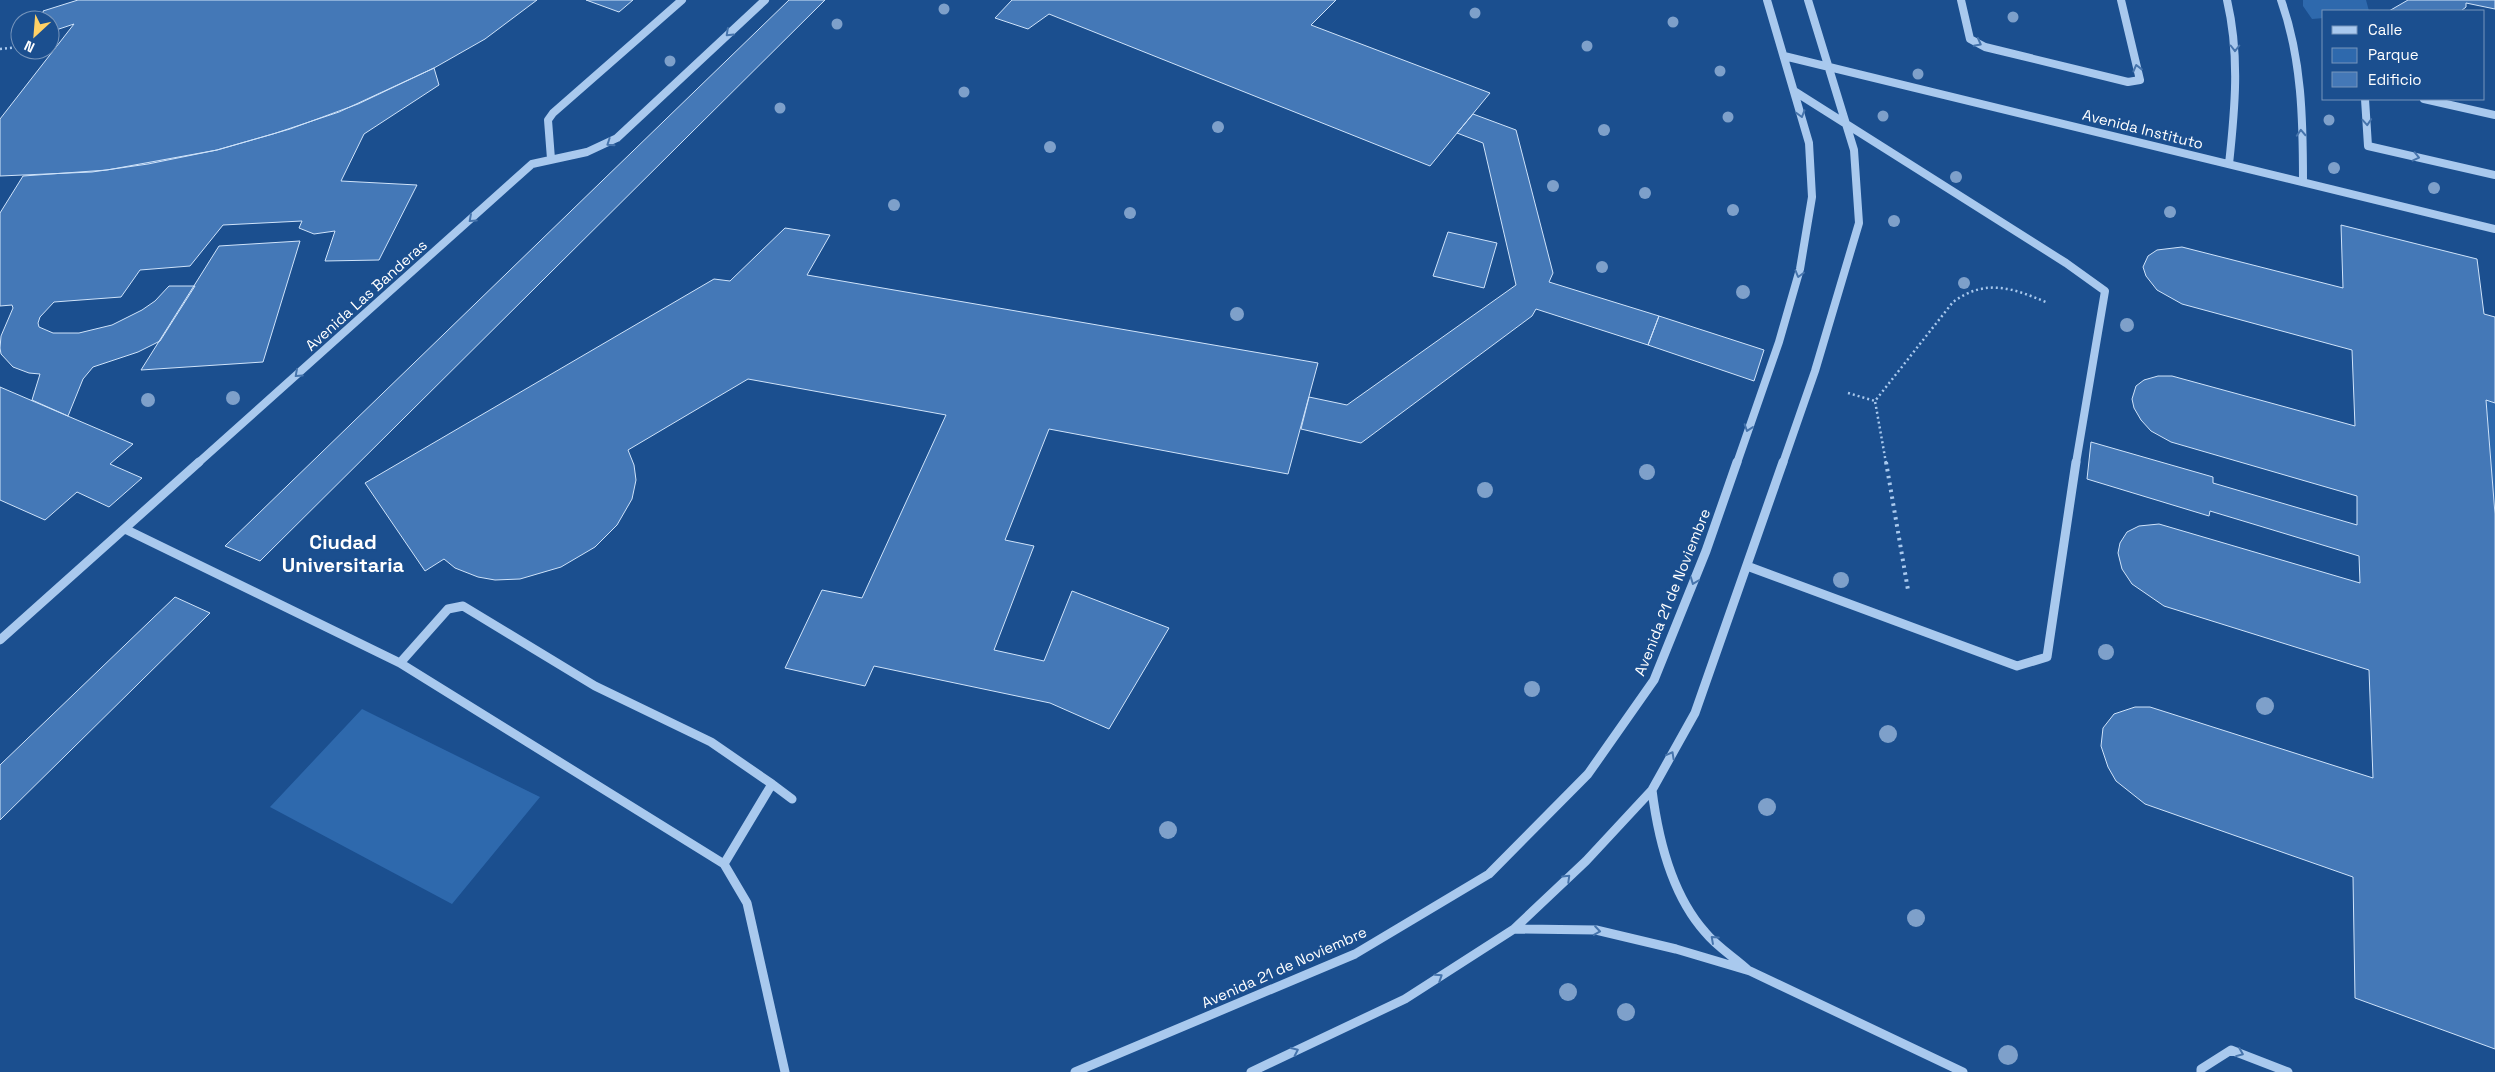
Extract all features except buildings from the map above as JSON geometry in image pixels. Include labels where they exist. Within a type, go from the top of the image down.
[{"type":"lane","points":[[550,159],[548,120],[553,113],[682,0]]},
{"type":"lane","name":"Avenida Las Banderas","points":[[0,640],[532,164],[592,152],[617,138],[765,0]]},
{"type":"lane","name":"Avenida 21 de Noviembre","points":[[1075,1072],[1355,954],[1489,874],[1588,774],[1654,680],[1695,581],[1779,342],[1800,269],[1812,197],[1809,143],[1767,0]]},
{"type":"lane","points":[[1251,1072],[1405,999],[1514,929],[1586,861],[1652,790],[1695,713],[1815,371],[1859,222],[1854,150],[1808,0]]},
{"type":"lane","points":[[1961,0],[1970,39],[1984,46],[2128,82],[2140,80],[2120,0]]},
{"type":"lane","points":[[2227,0],[2234,24],[2235,83],[2229,164]]},
{"type":"lane","points":[[2281,0],[2288,19],[2298,63],[2303,182]]},
{"type":"lane","name":"Avenida Instituto","points":[[1784,56],[2495,229]]},
{"type":"lane","points":[[1746,566],[2017,666],[2046,657],[2087,389],[2105,291],[2066,263],[1794,91]]},
{"type":"lane","points":[[2366,100],[2368,146],[2495,175]]},
{"type":"lane","points":[[2428,100],[2495,115]]},
{"type":"lane","points":[[125,530],[400,662],[724,864],[747,903],[786,1072]]},
{"type":"lane","points":[[400,662],[448,609],[463,606],[595,686],[711,742],[792,799]]},
{"type":"lane","points":[[724,864],[772,784]]},
{"type":"lane","points":[[1652,790],[1654,811],[1673,875],[1700,927],[1750,971]]},
{"type":"lane","points":[[1514,929],[1596,930],[1676,949],[1750,971],[1963,1072]]},
{"type":"lane","points":[[2201,1072],[2201,1069],[2231,1050],[2288,1072]]},
{"type":"path","points":[[1915,628],[1875,401],[1953,302],[1964,292],[1982,287],[1999,287],[2020,291],[2048,302]]},
{"type":"path","points":[[1848,393],[1875,401]]},
{"type":"green space","points":[[2303,0],[2366,0],[2369,10],[2322,10],[2322,18],[2312,19],[2303,6]]},
{"type":"green space","points":[[2486,400],[2495,403],[2495,514]]},
{"type":"green space","points":[[362,709],[540,797],[452,904],[270,807]]},
{"type":"district","name":"Ciudad Universitaria","points":[[343,554]]}]
